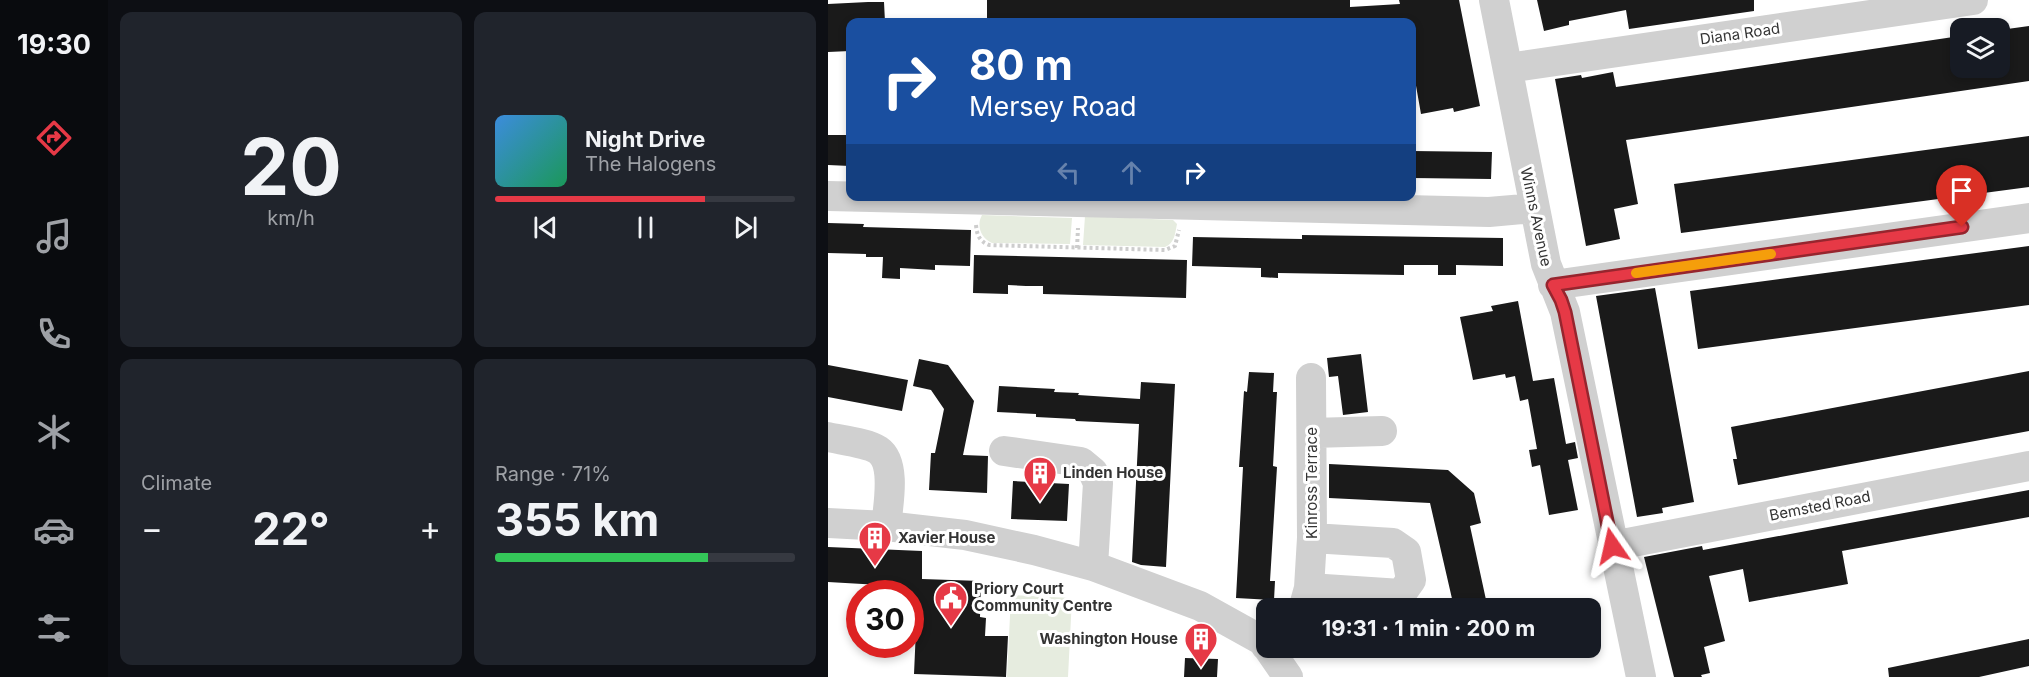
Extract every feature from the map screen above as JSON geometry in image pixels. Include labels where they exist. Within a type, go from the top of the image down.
[{"type":"street","name":"Winns Avenue","points":[[1494,0],[1546,264],[1565,312],[1641,677]]},
{"type":"street","name":"Diana Road","points":[[1508,68],[1973,0]]},
{"type":"street","points":[[828,196],[846,196]]},
{"type":"street","points":[[1010,201],[1489,212],[1534,208]]},
{"type":"street","points":[[1553,285],[2029,218]]},
{"type":"street","name":"Kinross Terrace","points":[[1305,598],[1312,538],[1311,378]]},
{"type":"street","points":[[1312,434],[1382,431]]},
{"type":"street","points":[[828,437],[877,449],[887,458],[890,469],[886,526]]},
{"type":"street","points":[[1004,451],[1081,462],[1093,472],[1098,483],[1093,566]]},
{"type":"street","name":"Bemsted Road","points":[[1612,546],[2029,466]]},
{"type":"street","points":[[828,523],[886,526],[965,535],[1034,550],[1093,566],[1200,606],[1256,637]]},
{"type":"street","points":[[1312,538],[1393,543],[1406,552],[1412,580],[1401,594],[1324,598]]},
{"type":"street","points":[[1276,658],[1288,677]]},
{"type":"path","points":[[975,201],[977,234],[979,239],[985,243],[1066,248],[1165,250],[1175,246],[1177,242],[1182,206]]},
{"type":"shaded area","points":[[982,215],[1072,218],[1070,244],[992,243],[981,231],[979,223]]},
{"type":"shaded area","points":[[1085,216],[1173,220],[1177,224],[1173,240],[1165,247],[1083,245]]},
{"type":"shaded area","points":[[1011,595],[1072,598],[1068,677],[1007,677]]},
{"type":"building","points":[[987,0],[1350,0],[1350,7],[1400,4],[1399,0],[1459,0],[1480,106],[1454,112],[1453,108],[1421,114],[1416,86],[1416,18],[987,18]]},
{"type":"building","points":[[1537,0],[1754,0],[1754,11],[1629,29],[1626,10],[1569,21],[1569,25],[1544,31]]},
{"type":"building","points":[[884,2],[885,18],[846,18],[846,51],[828,52],[828,4]]},
{"type":"building","points":[[2029,26],[2029,81],[1626,140],[1638,204],[1614,209],[1620,239],[1586,246],[1555,79],[1581,75],[1582,78],[1613,72],[1616,87],[1950,37],[1950,78],[2010,78],[2010,29]]},
{"type":"building","points":[[828,135],[846,135],[846,166],[828,165]]},
{"type":"building","points":[[2029,136],[2029,187],[1681,233],[1674,184]]},
{"type":"building","points":[[1416,151],[1492,152],[1491,179],[1416,178]]},
{"type":"building","points":[[828,223],[864,224],[863,227],[971,230],[970,266],[935,265],[935,270],[900,268],[900,279],[882,278],[883,257],[828,253]]},
{"type":"building","points":[[1302,235],[1503,238],[1503,266],[1456,265],[1456,275],[1438,275],[1438,265],[1404,265],[1404,275],[1278,273],[1278,278],[1261,277],[1261,268],[1192,266],[1193,237],[1302,239]]},
{"type":"building","points":[[2029,246],[2029,305],[1698,349],[1690,291]]},
{"type":"building","points":[[974,255],[1187,260],[1186,298],[1043,294],[1043,286],[1008,285],[1008,294],[973,293]]},
{"type":"building","points":[[1655,288],[1694,502],[1662,508],[1663,513],[1637,517],[1596,296]]},
{"type":"building","points":[[1518,301],[1533,381],[1554,378],[1566,444],[1575,442],[1578,458],[1568,460],[1578,510],[1549,515],[1540,465],[1532,467],[1529,450],[1537,449],[1528,399],[1520,401],[1515,376],[1506,378],[1505,374],[1473,380],[1460,317],[1493,311],[1491,306]]},
{"type":"building","points":[[1361,354],[1368,412],[1343,415],[1338,376],[1329,377],[1327,358]]},
{"type":"building","points":[[919,359],[948,365],[974,401],[963,455],[988,456],[987,493],[929,490],[931,453],[935,453],[944,409],[931,390],[913,386]]},
{"type":"building","points":[[828,365],[908,380],[902,411],[828,397]]},
{"type":"building","points":[[2029,371],[2029,431],[1738,485],[1733,459],[1737,459],[1731,427]]},
{"type":"building","points":[[1249,372],[1274,373],[1273,392],[1277,392],[1273,466],[1277,467],[1270,581],[1275,581],[1274,598],[1236,598],[1243,467],[1239,467],[1244,391],[1247,392]]},
{"type":"building","points":[[1141,382],[1175,384],[1166,567],[1132,562],[1139,424],[1076,421],[1075,419],[1036,417],[1036,414],[997,412],[999,386],[1055,389],[1054,392],[1079,393],[1078,395],[1140,399]]},
{"type":"building","points":[[1329,464],[1448,470],[1474,493],[1481,523],[1470,526],[1486,598],[1452,598],[1430,503],[1329,498]]},
{"type":"building","name":"Linden House","points":[[1013,481],[1069,484],[1067,521],[1011,519]]},
{"type":"building","points":[[2029,490],[2029,517],[1842,551],[1848,584],[1749,602],[1743,569],[1709,576],[1725,641],[1704,647],[1710,673],[1701,675],[1702,677],[1674,677],[1644,557],[1702,546],[1703,550]]},
{"type":"building","name":"Priory Court Community Centre","points":[[828,547],[922,551],[922,579],[981,581],[980,617],[986,618],[985,636],[1008,636],[1006,677],[914,674],[915,658],[924,658],[924,580],[828,582]]},
{"type":"building","points":[[2029,639],[2029,666],[1979,677],[1889,677],[1888,668]]},
{"type":"building","name":"Washington House","points":[[1185,658],[1218,659],[1217,677],[1184,677]]},
{"type":"slow traffic","points":[[1636,273],[1771,254]]},
{"type":"place","name":"Linden House","points":[[1040,502]]},
{"type":"place","name":"Xavier House","points":[[875,567]]},
{"type":"place","name":"Priory Court Community Centre","points":[[951,627]]},
{"type":"place","name":"Washington House","points":[[1201,668]]},
{"type":"route","points":[[1612,546],[1565,312],[1553,285],[1962,227]]}]
